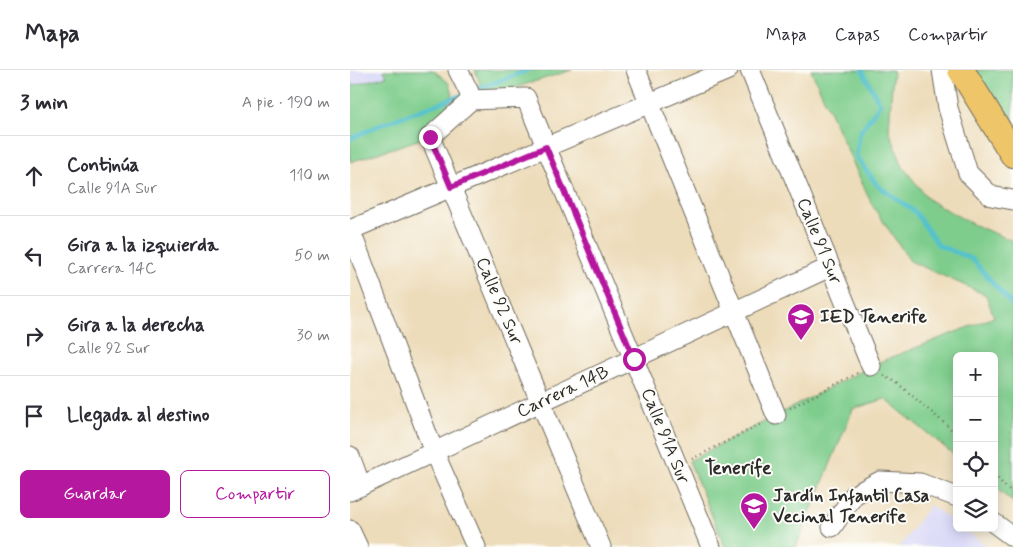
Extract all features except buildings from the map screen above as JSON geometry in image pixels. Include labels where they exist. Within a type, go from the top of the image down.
[{"type":"highway","points":[[961,70],[1013,154]]},
{"type":"street","points":[[636,70],[776,416]]},
{"type":"street","points":[[476,547],[434,452],[350,230],[728,70]]},
{"type":"street","name":"Calle 91 Sur","points":[[750,70],[871,366]]},
{"type":"street","points":[[942,70],[948,108],[968,173],[991,196],[1013,200]]},
{"type":"street","points":[[458,71],[470,96]]},
{"type":"street","name":"Calle 91A Sur","points":[[470,96],[526,98],[711,547]]},
{"type":"street","name":"Calle 92 Sur","points":[[470,96],[430,137],[601,547]]},
{"type":"street","name":"Carrera 14B","points":[[355,489],[830,267]]},
{"type":"street","points":[[350,456],[355,489]]},
{"type":"street","points":[[832,527],[854,495],[880,480],[920,483],[953,495]]},
{"type":"street","points":[[998,526],[1013,536]]},
{"type":"street","points":[[350,530],[358,547]]},
{"type":"path","points":[[871,366],[886,378],[896,382],[953,431]]},
{"type":"path","points":[[998,479],[1013,494]]},
{"type":"shaded area","points":[[350,70],[383,70],[387,76],[350,86]]},
{"type":"shaded area","points":[[930,505],[953,521],[953,532],[968,532],[988,547],[900,547]]},
{"type":"green space","points":[[383,70],[433,70],[448,82],[453,93],[447,106],[424,138],[350,162],[350,86],[387,76]]},
{"type":"green space","points":[[475,70],[572,70],[485,97]]},
{"type":"green space","points":[[811,70],[893,70],[889,130],[903,167],[929,200],[972,224],[1013,241],[1013,502],[998,490],[998,352],[953,352],[953,454],[885,399],[853,409],[796,547],[725,547],[689,461],[877,363],[994,317],[986,295],[910,261],[872,205]]},
{"type":"green space","points":[[974,70],[1013,70],[1013,130]]},
{"type":"waterway","points":[[474,90],[529,70]]},
{"type":"waterway","points":[[862,70],[880,104],[860,132],[856,156],[877,185],[915,212],[938,245],[972,259],[1013,306]]},
{"type":"waterway","points":[[350,139],[380,125],[464,94]]},
{"type":"place","name":"IED Tenerife","points":[[801,341]]},
{"type":"place","name":"Jardín Infantil Casa Vecinal Tenerife","points":[[754,530]]},
{"type":"district","name":"Tenerife","points":[[738,468]]},
{"type":"route","points":[[430,137],[451,187],[546,147],[634,359]]}]
